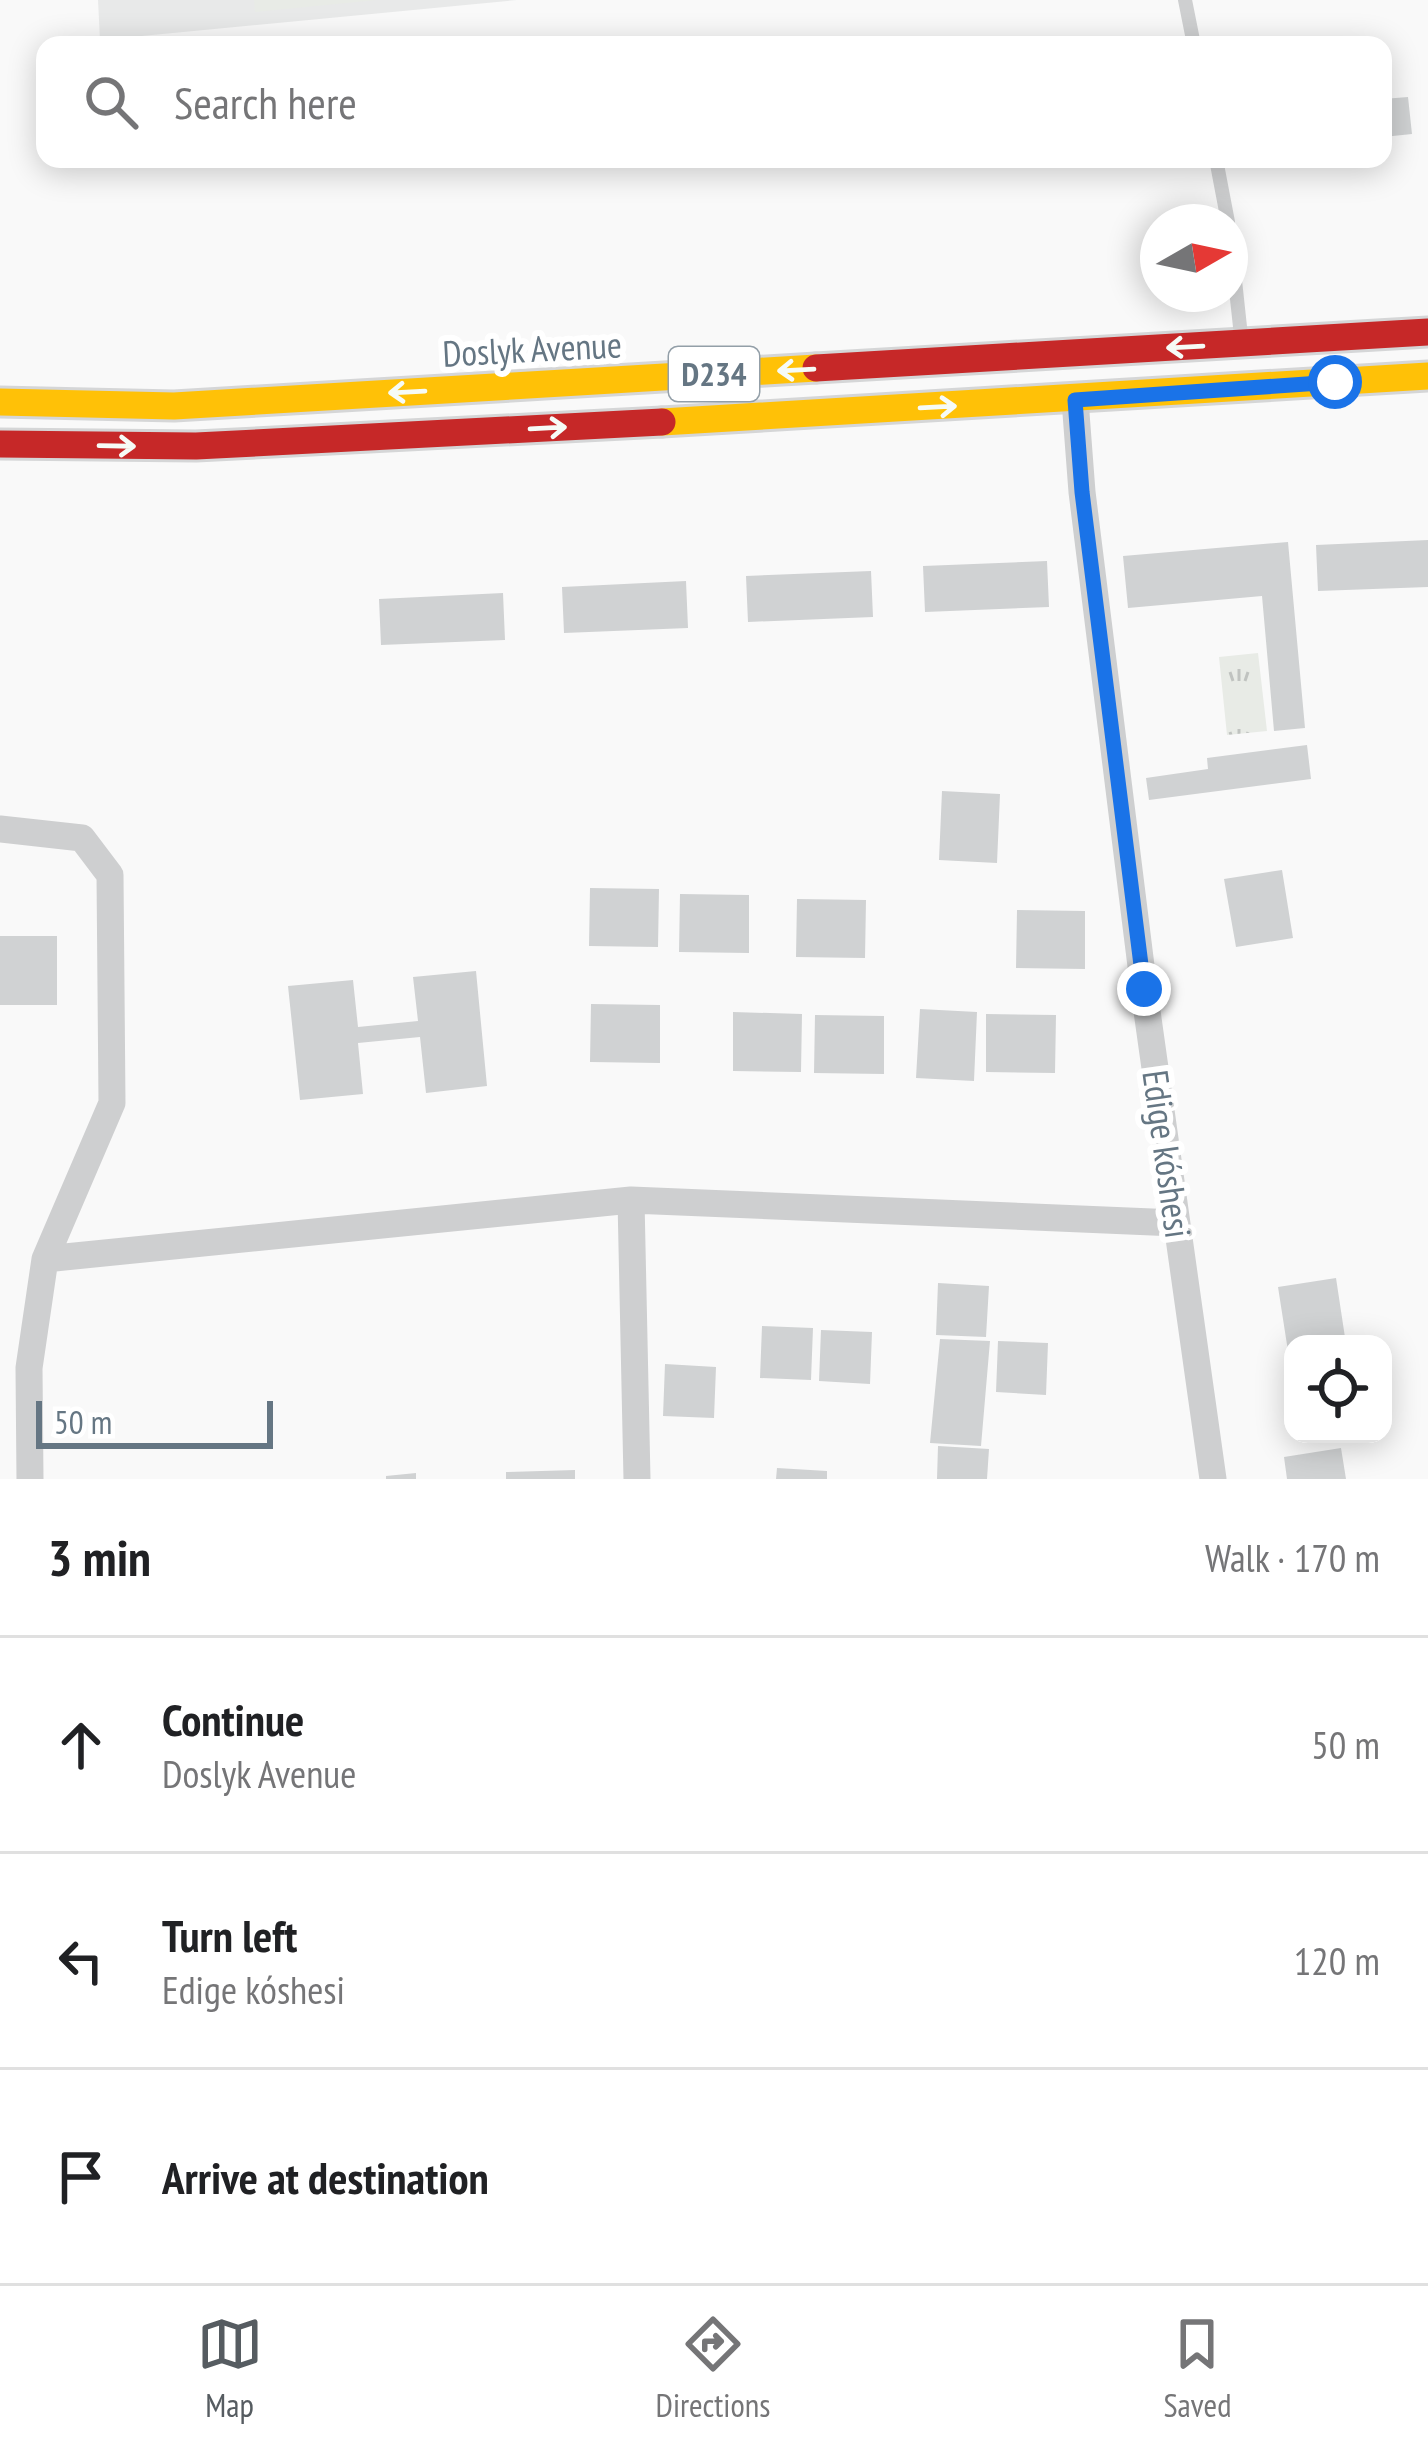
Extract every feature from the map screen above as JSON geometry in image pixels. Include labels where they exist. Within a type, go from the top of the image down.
[{"type":"main road","name":"Doslyk Avenue","points":[[0,402],[174,406],[1428,332]]},
{"type":"main road","name":"D234","points":[[0,445],[196,446],[1075,400],[1428,376]]},
{"type":"street","name":"Edige kóshesi","points":[[1075,400],[1084,516],[1213,1479]]},
{"type":"street","points":[[0,829],[82,838],[110,874],[112,1102],[45,1259],[28,1368],[30,1479]]},
{"type":"street","points":[[45,1259],[631,1200],[1176,1223]]},
{"type":"street","points":[[631,1200],[638,1479]]},
{"type":"lane","points":[[1185,0],[1191,36]]},
{"type":"lane","points":[[1218,168],[1225,204]]},
{"type":"lane","points":[[1239,312],[1242,344]]},
{"type":"shaded area","points":[[98,0],[517,0],[142,36],[100,36]]},
{"type":"green space","points":[[254,0],[377,0],[255,12]]},
{"type":"green space","points":[[1258,653],[1267,731],[1227,735],[1219,657]]},
{"type":"building","points":[[1408,97],[1412,134],[1392,136],[1392,98]]},
{"type":"building","points":[[1428,540],[1428,587],[1318,591],[1316,545]]},
{"type":"building","points":[[1288,542],[1305,728],[1274,731],[1262,596],[1128,608],[1123,556]]},
{"type":"building","points":[[1047,561],[1049,607],[925,612],[923,566]]},
{"type":"building","points":[[871,571],[873,617],[748,622],[746,576]]},
{"type":"building","points":[[686,581],[688,628],[564,633],[562,587]]},
{"type":"building","points":[[503,593],[505,640],[381,645],[379,599]]},
{"type":"building","points":[[1307,745],[1311,779],[1149,800],[1146,778],[1208,769],[1207,758]]},
{"type":"building","points":[[942,791],[1000,794],[997,863],[939,860]]},
{"type":"building","points":[[1282,870],[1293,938],[1236,947],[1224,879]]},
{"type":"building","points":[[590,888],[659,889],[658,947],[589,946]]},
{"type":"building","points":[[680,894],[749,895],[749,953],[679,952]]},
{"type":"building","points":[[797,899],[866,900],[865,958],[796,957]]},
{"type":"building","points":[[1017,910],[1085,911],[1085,969],[1016,968]]},
{"type":"building","points":[[0,936],[57,936],[57,1005],[0,1005]]},
{"type":"building","points":[[476,971],[487,1086],[426,1093],[420,1037],[358,1043],[363,1094],[300,1100],[288,986],[353,980],[358,1027],[418,1021],[413,977]]},
{"type":"building","points":[[591,1004],[660,1005],[660,1063],[590,1062]]},
{"type":"building","points":[[920,1009],[977,1012],[974,1081],[916,1078]]},
{"type":"building","points":[[733,1012],[802,1014],[801,1072],[733,1071]]},
{"type":"building","points":[[986,1014],[1056,1015],[1055,1073],[986,1072]]},
{"type":"building","points":[[815,1015],[884,1016],[884,1074],[814,1073]]},
{"type":"building","points":[[1336,1278],[1345,1335],[1285,1335],[1278,1287]]},
{"type":"building","points":[[938,1283],[989,1286],[986,1337],[936,1335]]},
{"type":"building","points":[[762,1326],[813,1328],[811,1380],[760,1378]]},
{"type":"building","points":[[821,1330],[872,1332],[870,1384],[819,1381]]},
{"type":"building","points":[[940,1339],[990,1341],[981,1446],[930,1443]]},
{"type":"building","points":[[998,1341],[1048,1343],[1046,1395],[996,1392]]},
{"type":"building","points":[[665,1364],[716,1367],[714,1418],[663,1416]]},
{"type":"building","points":[[938,1446],[989,1449],[987,1479],[937,1479]]},
{"type":"building","points":[[1341,1448],[1346,1479],[1287,1479],[1284,1457]]},
{"type":"building","points":[[777,1468],[827,1471],[827,1479],[776,1479]]},
{"type":"building","points":[[575,1470],[575,1479],[506,1479],[506,1472]]},
{"type":"building","points":[[416,1473],[416,1479],[386,1479],[386,1476]]},
{"type":"traffic: slow","points":[[0,402],[174,406],[816,368]]},
{"type":"traffic: slow","points":[[662,422],[1428,376]]},
{"type":"traffic: jam","points":[[816,368],[1428,332]]},
{"type":"traffic: jam","points":[[0,444],[196,446],[662,422]]},
{"type":"route","points":[[1144,989],[1082,492],[1075,400],[1335,382]]}]
